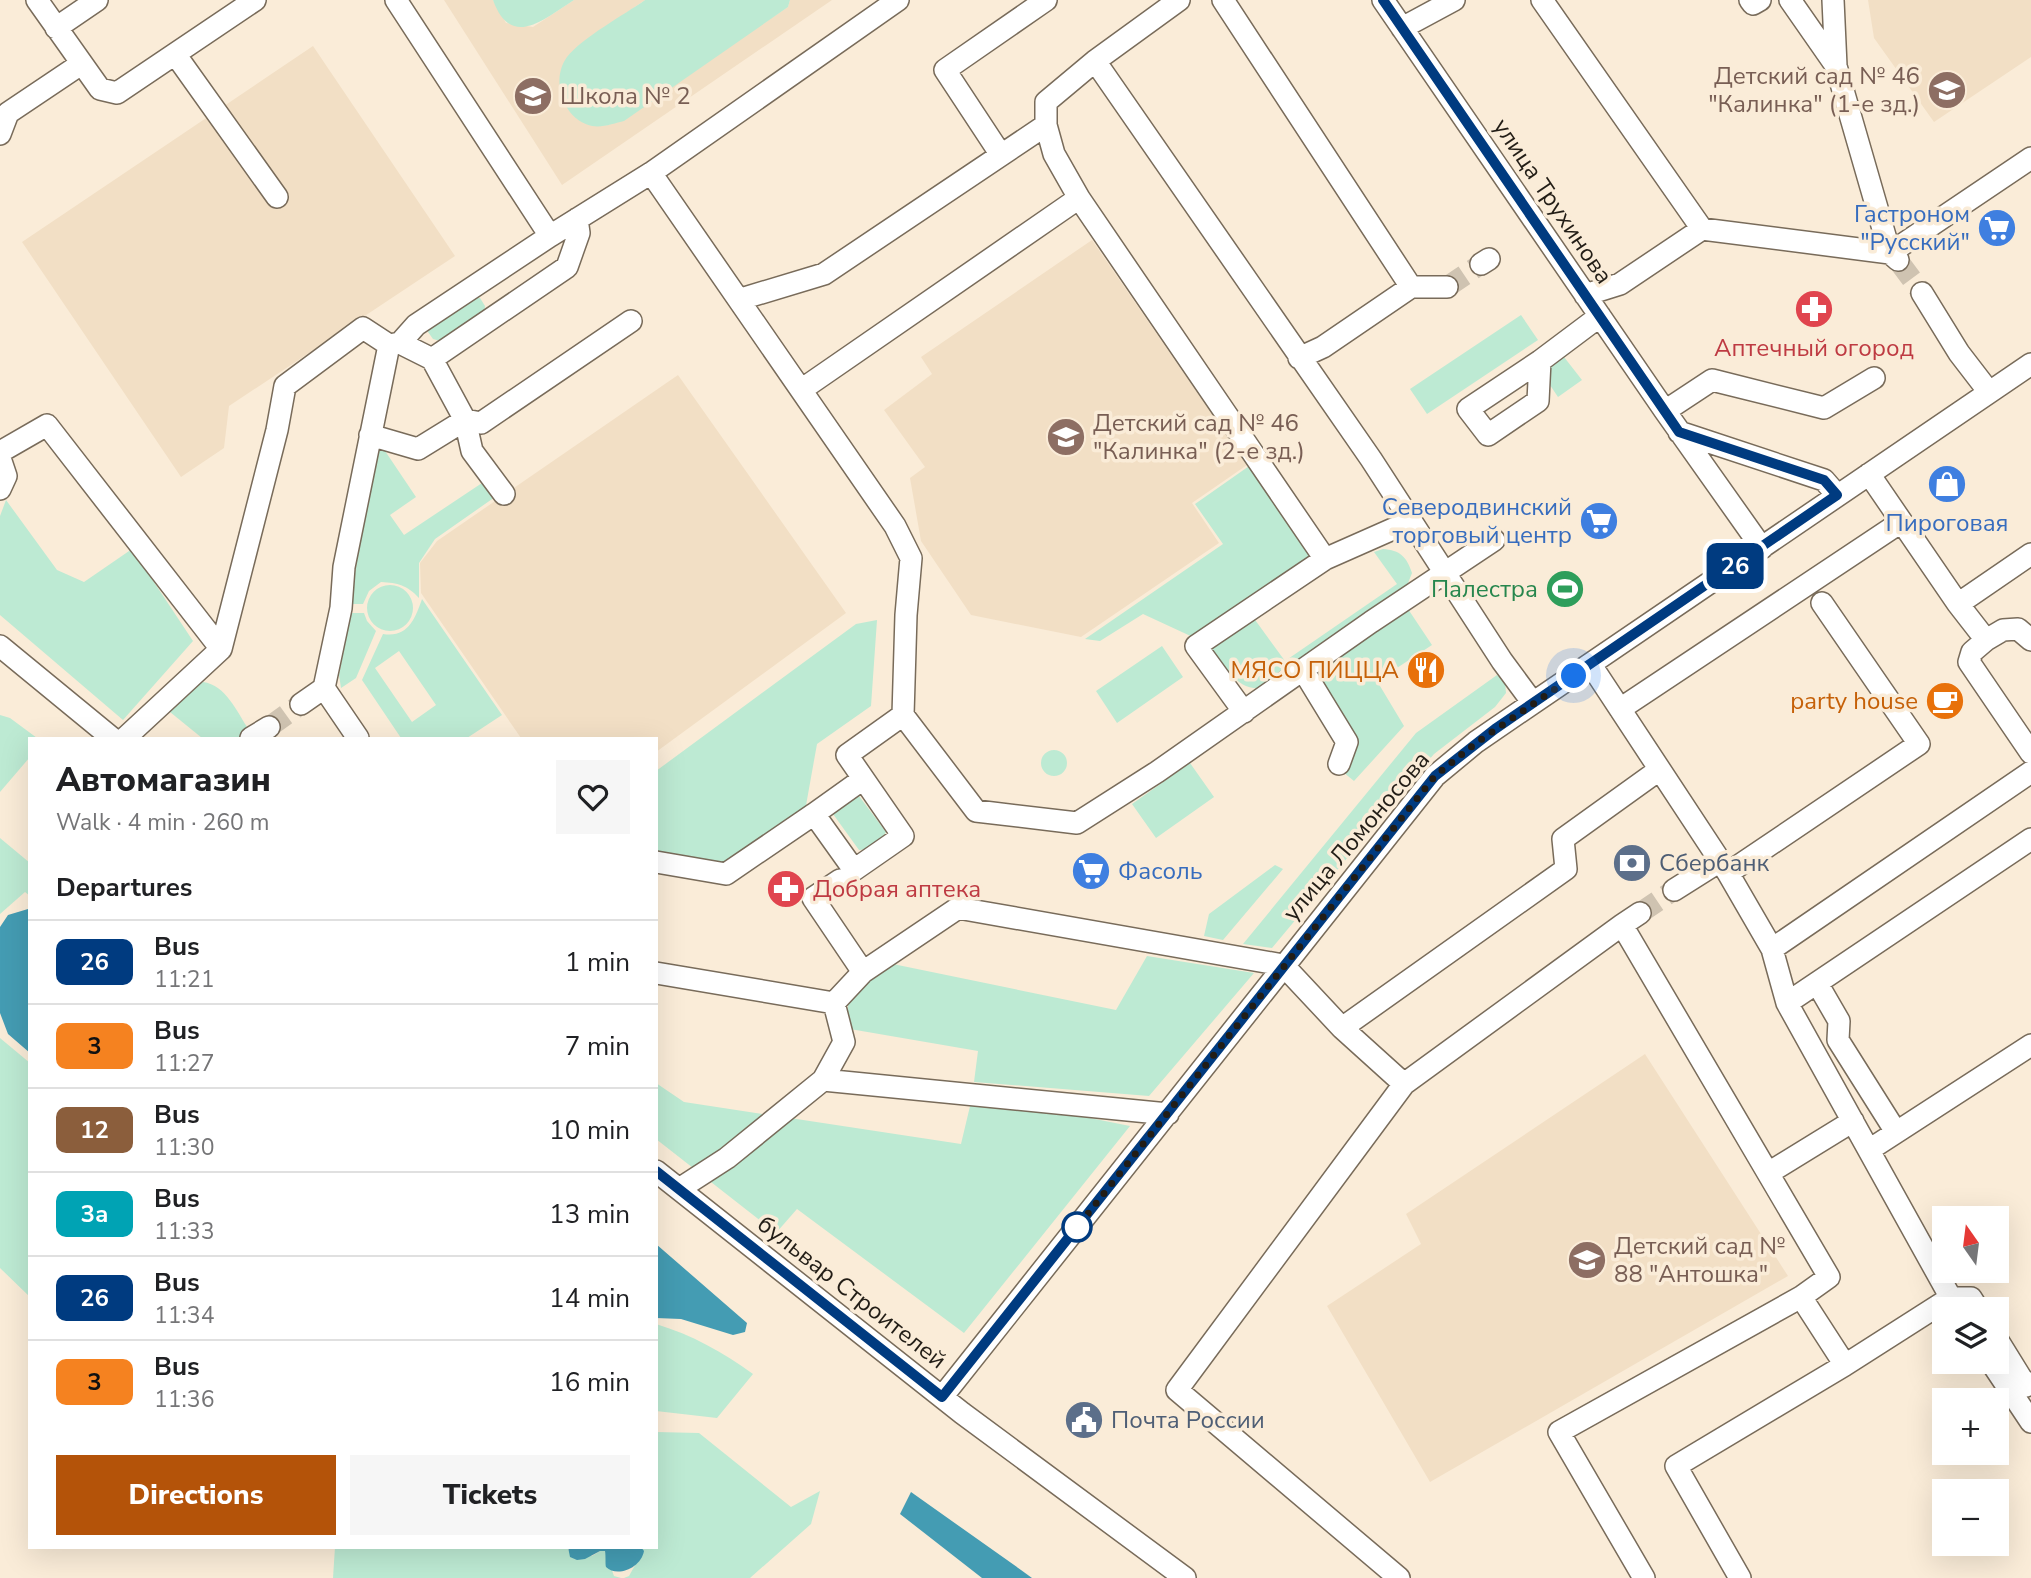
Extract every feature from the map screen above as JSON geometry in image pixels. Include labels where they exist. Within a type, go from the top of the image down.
[{"type":"street","points":[[37,0],[100,89],[117,93],[255,0]]},
{"type":"street","points":[[56,28],[97,0]]},
{"type":"street","points":[[396,0],[550,236]]},
{"type":"street","points":[[301,704],[324,688],[341,608],[344,567],[370,435],[394,344],[416,326],[550,236],[651,173],[898,0]]},
{"type":"street","points":[[1001,155],[945,69],[1046,0]]},
{"type":"street","points":[[1179,0],[1095,61],[1046,102],[1046,125],[1054,154],[1079,198],[1325,559]]},
{"type":"street","points":[[1223,0],[1411,287]]},
{"type":"street","name":"улица Трухинова","points":[[1383,0],[1679,432],[1762,548]]},
{"type":"street","points":[[1402,28],[1454,0]]},
{"type":"street","points":[[1542,0],[1702,229]]},
{"type":"street","points":[[1750,0],[1753,4],[1760,0]]},
{"type":"street","points":[[1790,0],[1836,66]]},
{"type":"street","points":[[1833,0],[1836,66],[1895,257]]},
{"type":"street","points":[[175,54],[277,197]]},
{"type":"street","points":[[1095,61],[1371,459],[1502,661],[1533,703]]},
{"type":"street","points":[[0,134],[8,113],[81,64]]},
{"type":"street","points":[[741,299],[824,274],[1046,125]]},
{"type":"street","points":[[1585,295],[1620,284],[1702,229],[1895,257],[2031,158]]},
{"type":"street","points":[[651,173],[741,299],[895,526],[911,558],[906,615],[904,715],[976,811],[1077,823],[1157,772],[1494,540]]},
{"type":"street","points":[[801,390],[1079,198]]},
{"type":"street","points":[[432,359],[567,267],[579,233],[577,219]]},
{"type":"street","points":[[1299,358],[1323,347],[1411,287],[1447,287]]},
{"type":"street","points":[[1922,293],[1959,353],[1989,392]]},
{"type":"street","points":[[1541,361],[1600,316]]},
{"type":"street","points":[[370,435],[418,449],[465,420],[481,423],[631,321]]},
{"type":"street","points":[[126,737],[221,649],[277,430],[285,386],[363,328],[432,359],[465,420],[472,451],[504,494]]},
{"type":"street","name":"улица Ломоносова","points":[[942,1397],[1435,776],[1533,703],[2031,364]]},
{"type":"street","points":[[1665,411],[1712,380],[1824,408],[1874,378]]},
{"type":"street","points":[[0,452],[47,425],[221,649]]},
{"type":"street","points":[[1679,432],[1824,480],[1837,495]]},
{"type":"street","points":[[0,458],[6,476],[0,489]]},
{"type":"street","points":[[1870,474],[1958,604],[1986,640]]},
{"type":"street","points":[[1244,712],[1196,646],[1325,559],[1411,521]]},
{"type":"street","points":[[1620,709],[1901,522]]},
{"type":"street","points":[[1958,604],[2031,554]]},
{"type":"street","points":[[1674,890],[1724,867],[1919,744],[1822,603]]},
{"type":"street","points":[[2031,640],[2018,629],[2003,630],[1972,652],[1969,662],[2031,752]]},
{"type":"street","points":[[0,646],[111,737]]},
{"type":"street","points":[[1591,665],[1724,867],[1772,949],[1787,1003],[1950,1297]]},
{"type":"street","points":[[1303,670],[1347,742],[1339,764]]},
{"type":"street","points":[[324,688],[357,737]]},
{"type":"street","points":[[863,972],[813,898],[903,836],[847,755],[904,715]]},
{"type":"street","points":[[1342,1028],[1566,869],[1563,839],[1659,770]]},
{"type":"street","points":[[1772,949],[2031,772]]},
{"type":"street","points":[[658,862],[726,874],[863,779]]},
{"type":"street","points":[[814,814],[847,875]]},
{"type":"street","points":[[1787,1003],[2031,839]]},
{"type":"street","points":[[834,1003],[863,972],[958,908],[1283,965],[1342,1028],[1404,1084]]},
{"type":"street","points":[[1399,1578],[1177,1390],[1404,1084],[1640,912]]},
{"type":"street","points":[[1622,925],[1770,1172],[1829,1277],[1801,1297],[1559,1432],[1644,1578]]},
{"type":"street","points":[[658,973],[834,1003]]},
{"type":"street","points":[[1816,982],[1839,1021],[1838,1040],[1896,1132]]},
{"type":"street","points":[[679,1189],[727,1158],[823,1080],[844,1042],[834,1003]]},
{"type":"street","points":[[1869,1150],[2031,1045]]},
{"type":"street","points":[[823,1080],[1168,1114]]},
{"type":"street","points":[[1770,1172],[1853,1121]]},
{"type":"street","name":"бульвар Строителей","points":[[658,1173],[942,1397],[1185,1578]]},
{"type":"street","points":[[1801,1297],[1845,1365]]},
{"type":"street","points":[[1740,1578],[1676,1466],[1932,1315]]},
{"type":"street","points":[[2009,1358],[2026,1386],[2031,1383]]},
{"type":"street","points":[[1999,1374],[2031,1422]]},
{"type":"shaded area","name":"Школа № 2","points":[[444,0],[493,0],[506,23],[533,27],[574,0],[645,0],[577,47],[577,118],[592,126],[609,125],[788,7],[790,0],[832,0],[562,185]]},
{"type":"shaded area","name":"Детский сад № 46 \"Калинка\" (1-е зд.)","points":[[1868,0],[2031,0],[2031,57],[1934,122],[1874,38]]},
{"type":"shaded area","points":[[313,46],[455,256],[229,406],[224,448],[181,477],[22,242]]},
{"type":"shaded area","name":"Детский сад № 46 \"Калинка\" (2-е зд.)","points":[[1092,240],[1247,465],[1192,503],[1219,543],[1081,637],[971,615],[921,541],[910,478],[925,467],[884,410],[932,374],[921,357]]},
{"type":"shaded area","points":[[678,375],[846,613],[658,751],[658,737],[520,737],[421,593],[420,563],[437,541]]},
{"type":"shaded area","name":"Детский сад № 88 \"Антошка\"","points":[[1645,1054],[1788,1276],[1430,1482],[1327,1306],[1421,1244],[1406,1214]]},
{"type":"green space","points":[[493,0],[574,0],[540,22],[519,27],[509,24],[500,15]]},
{"type":"green space","points":[[645,0],[790,0],[788,7],[624,121],[600,126],[582,122],[573,116],[562,98],[562,66],[574,49]]},
{"type":"green space","points":[[473,296],[480,298],[485,306],[484,313],[440,341],[433,339],[428,332],[429,325]]},
{"type":"green space","points":[[1521,315],[1538,340],[1427,414],[1410,389]]},
{"type":"green space","points":[[1564,357],[1582,380],[1558,397],[1548,382],[1550,368]]},
{"type":"green space","points":[[377,439],[416,497],[390,515],[404,535],[485,481],[495,497],[435,539],[419,563],[419,598],[402,586],[381,582],[369,591],[363,604],[350,604]]},
{"type":"green space","points":[[1252,464],[1317,557],[1197,639],[1143,614],[1100,641],[1085,639],[1223,544],[1195,504]]},
{"type":"green space","points":[[6,500],[57,570],[84,582],[132,549],[193,641],[123,720],[0,615],[0,516]]},
{"type":"green space","points":[[1383,549],[1402,555],[1408,563],[1412,573],[1406,588],[1262,688],[1253,688],[1238,681],[1210,646],[1253,617],[1285,661],[1397,584],[1374,552]]},
{"type":"green space","points":[[390,585],[406,592],[413,608],[406,624],[390,631],[374,624],[367,608],[374,592]]},
{"type":"green space","points":[[422,599],[502,715],[469,737],[400,737],[362,680],[383,634],[399,633],[413,620]],"holes":[[[399,651],[436,705],[412,722],[375,668]]]},
{"type":"green space","points":[[1406,606],[1432,645],[1377,681],[1404,726],[1354,781],[1343,772],[1351,744],[1306,675]]},
{"type":"green space","points":[[351,613],[364,613],[376,631],[356,678],[341,688],[339,675]]},
{"type":"green space","points":[[877,620],[871,706],[817,744],[805,811],[725,865],[658,853],[658,770],[856,624]]},
{"type":"green space","points":[[1162,646],[1183,677],[1117,723],[1096,691]]},
{"type":"green space","points":[[1497,675],[1505,682],[1506,693],[1495,707],[1434,754],[1272,948],[1243,944],[1416,733]]},
{"type":"green space","points":[[203,682],[211,684],[224,694],[249,730],[241,737],[201,737],[170,712],[181,696]]},
{"type":"green space","points":[[0,715],[10,718],[36,737],[28,737],[28,759],[0,792]]},
{"type":"green space","points":[[1054,750],[1063,754],[1067,763],[1063,772],[1054,776],[1045,772],[1041,763],[1045,754]]},
{"type":"green space","points":[[1190,763],[1214,797],[1156,838],[1132,804]]},
{"type":"green space","points":[[859,796],[886,832],[875,845],[859,850],[833,814]]},
{"type":"green space","points":[[0,838],[28,861],[28,894],[25,892],[0,914]]},
{"type":"green space","points":[[1275,865],[1283,869],[1223,940],[1204,936],[1209,914]]},
{"type":"green space","points":[[1147,956],[1254,973],[1149,1096],[974,1082],[978,1051],[850,1029],[848,1005],[855,989],[888,963],[1116,1010]]},
{"type":"green space","points":[[0,1038],[28,1061],[28,1295],[0,1268]]},
{"type":"green space","points":[[658,1084],[684,1102],[961,1144],[971,1102],[1050,1110],[1130,1126],[964,1333],[797,1209],[776,1233],[658,1141]]},
{"type":"green space","points":[[658,1325],[707,1345],[753,1374],[717,1418],[658,1411]]},
{"type":"green space","points":[[658,1432],[699,1433],[791,1507],[820,1491],[811,1524],[750,1578],[624,1578],[629,1576],[642,1549],[658,1549]]},
{"type":"green space","points":[[335,1549],[568,1549],[592,1556],[605,1551],[614,1576],[621,1578],[333,1578]]},
{"type":"water","points":[[28,909],[28,1051],[8,1034],[0,1013],[0,927],[8,915]]},
{"type":"water","points":[[658,1246],[747,1323],[745,1332],[733,1335],[681,1319],[658,1318]]},
{"type":"water","points":[[911,1492],[1032,1578],[982,1578],[900,1514]]},
{"type":"water","points":[[568,1549],[644,1551],[634,1566],[616,1572],[606,1567],[605,1551],[585,1559],[570,1557]]},
{"type":"tunnel","points":[[1899,262],[1922,293]]},
{"type":"tunnel","points":[[1447,287],[1481,264]]},
{"type":"tunnel","points":[[269,727],[301,704]]},
{"type":"tunnel","points":[[1640,913],[1674,890]]},
{"type":"bus line","name":"26","points":[[658,1173],[942,1397],[1435,776],[1495,729],[1837,495],[1824,480],[1679,432],[1383,0]]},
{"type":"place","name":"Детский сад № 46 \"Калинка\" (1-е зд.)","points":[[1947,90]]},
{"type":"place","name":"Школа № 2","points":[[533,96]]},
{"type":"place","name":"Гастроном \"Русский\"","points":[[1997,228]]},
{"type":"place","name":"Аптечный огород","points":[[1814,309]]},
{"type":"place","name":"Детский сад № 46 \"Калинка\" (2-е зд.)","points":[[1066,437]]},
{"type":"place","name":"Пироговая","points":[[1947,484]]},
{"type":"place","name":"Северодвинский торговый центр","points":[[1599,521]]},
{"type":"place","name":"Палестра","points":[[1565,589]]},
{"type":"place","name":"МЯСО ПИЦЦА","points":[[1426,670]]},
{"type":"place","name":"party house","points":[[1945,701]]},
{"type":"place","name":"Сбербанк","points":[[1632,863]]},
{"type":"place","name":"Фасоль","points":[[1091,871]]},
{"type":"place","name":"Добрая аптека","points":[[786,889]]},
{"type":"place","name":"Детский сад № 88 \"Антошка\"","points":[[1587,1260]]},
{"type":"place","name":"Почта России","points":[[1084,1420]]},
{"type":"route","points":[[1077,1227],[1071,1235],[1435,776],[1476,743],[1574,676]]}]
